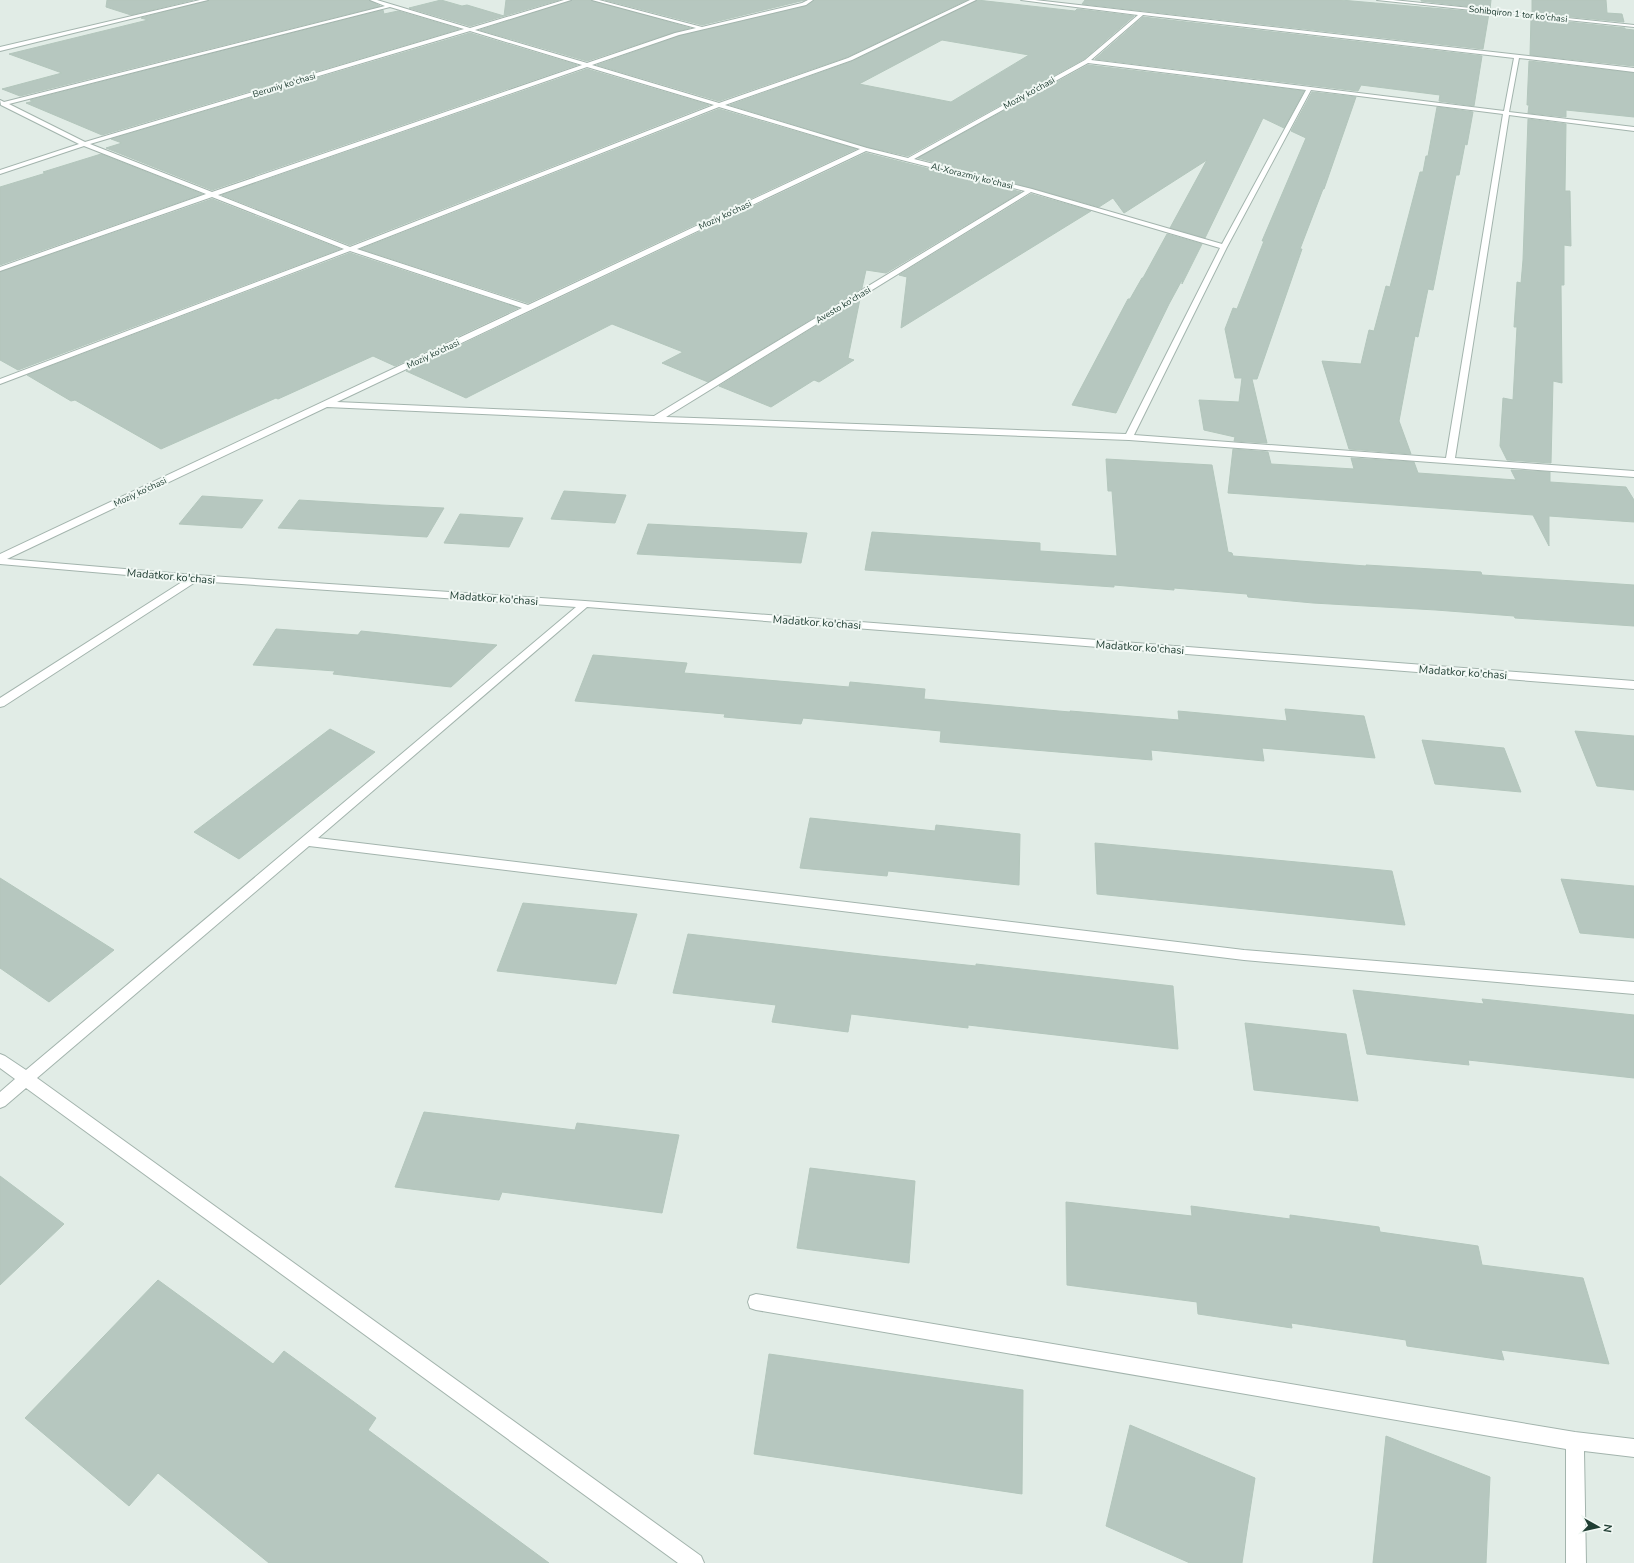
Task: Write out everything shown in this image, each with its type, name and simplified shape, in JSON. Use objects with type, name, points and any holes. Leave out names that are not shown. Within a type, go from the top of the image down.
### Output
[{"type":"street","points":[[0,49],[206,0]]},
{"type":"street","name":"Al-Xorazmiy ko'chasi","points":[[372,0],[865,149],[1030,190],[1224,247]]},
{"type":"street","name":"Beruniy ko'chasi","points":[[0,172],[84,144],[568,0]]},
{"type":"street","points":[[594,0],[704,29]]},
{"type":"street","points":[[0,269],[212,194],[677,34],[704,29],[804,4],[811,0]]},
{"type":"street","points":[[0,382],[350,249],[719,105],[850,59],[974,0]]},
{"type":"street","points":[[1023,0],[1634,70]]},
{"type":"street","points":[[1066,5],[1072,0]]},
{"type":"street","name":"Sohibqiron 1 tor ko'chasi","points":[[1379,0],[1634,26]]},
{"type":"street","points":[[2,103],[390,6]]},
{"type":"street","name":"Moziy ko‘chasi","points":[[908,160],[1087,61],[1141,14]]},
{"type":"street","points":[[1450,460],[1506,113],[1517,56]]},
{"type":"street","points":[[1087,61],[1634,129]]},
{"type":"street","points":[[1129,437],[1224,247],[1308,89]]},
{"type":"street","points":[[2,103],[84,144],[350,249],[529,308]]},
{"type":"street","name":"Moziy ko‘chasi","points":[[0,560],[865,149]]},
{"type":"street","name":"Avesto ko'chasi","points":[[656,419],[1030,190]]},
{"type":"street","points":[[327,404],[656,419],[1129,437],[1634,474]]},
{"type":"street","name":"Madatkor ko'chasi","points":[[0,560],[195,578],[585,604],[1634,685]]},
{"type":"street","points":[[0,703],[195,578]]},
{"type":"street","points":[[0,1101],[308,841],[585,604]]},
{"type":"street","points":[[308,841],[1244,956],[1634,988]]},
{"type":"street","points":[[0,1060],[694,1563]]},
{"type":"street","points":[[756,1302],[1575,1441],[1634,1448]]},
{"type":"street","points":[[1575,1441],[1576,1563]]},
{"type":"building","points":[[107,0],[193,0],[131,15],[106,7]]},
{"type":"building","points":[[209,0],[369,0],[380,6],[20,96],[2,89],[62,73],[9,54],[148,20],[141,18]]},
{"type":"building","points":[[441,0],[462,6],[467,5],[504,16],[470,26],[409,8]]},
{"type":"building","points":[[506,0],[559,0],[504,16]]},
{"type":"building","points":[[572,0],[591,0],[690,28],[587,61],[480,30]]},
{"type":"building","points":[[605,0],[805,0],[702,25]]},
{"type":"building","points":[[814,0],[967,0],[847,57],[719,101],[597,65],[679,36],[806,6]]},
{"type":"building","points":[[977,0],[1134,16],[1084,59],[908,156],[867,147],[730,105],[853,61]],"holes":[[[942,40],[1029,55],[951,102],[859,84]]]},
{"type":"building","points":[[1085,0],[1341,0],[1489,13],[1483,49],[1082,4]]},
{"type":"building","points":[[1421,0],[1491,0],[1490,9]]},
{"type":"building","points":[[1532,0],[1606,0],[1607,13],[1622,14],[1624,22],[1532,13]]},
{"type":"building","points":[[383,10],[384,14],[398,11],[459,29],[102,135],[26,103],[34,101],[30,100]]},
{"type":"building","points":[[1143,17],[1482,56],[1474,106],[1439,101],[1440,95],[1361,85],[1358,91],[1095,59]]},
{"type":"building","points":[[1531,18],[1634,30],[1634,66],[1530,55]]},
{"type":"building","points":[[470,33],[577,65],[212,190],[106,148],[122,143],[111,139]]},
{"type":"building","points":[[1529,61],[1634,73],[1634,117],[1566,110],[1566,117],[1528,113]]},
{"type":"building","points":[[1088,65],[1304,91],[1284,128],[1263,118],[1205,238],[1170,228],[1207,160],[1124,213],[1113,198],[1099,207],[918,158]]},
{"type":"building","points":[[587,69],[709,105],[350,245],[222,195]]},
{"type":"building","points":[[1312,92],[1356,97],[1324,189],[1300,249],[1302,249],[1257,379],[1252,379],[1267,443],[1234,441],[1235,437],[1204,430],[1199,400],[1239,402],[1242,378],[1235,378],[1225,329],[1233,308],[1237,309],[1264,241],[1262,241],[1306,138],[1291,131]]},
{"type":"building","points":[[1437,107],[1473,112],[1467,145],[1465,144],[1459,175],[1456,175],[1433,290],[1428,289],[1418,337],[1415,336],[1399,421],[1411,454],[1349,449],[1322,361],[1361,364],[1369,330],[1374,331],[1386,286],[1390,287],[1420,172],[1423,172],[1426,156],[1428,156]]},
{"type":"building","points":[[719,109],[856,149],[528,303],[361,249]]},
{"type":"building","points":[[1528,119],[1566,124],[1565,191],[1570,191],[1571,246],[1564,245],[1564,285],[1561,285],[1562,383],[1553,381],[1551,463],[1507,460],[1500,446],[1503,398],[1513,400],[1517,327],[1514,327],[1517,282],[1521,283],[1523,260]]},
{"type":"building","points":[[866,153],[1021,192],[886,273],[866,270],[862,288],[708,382],[662,363],[683,352],[612,324],[466,398],[406,371]]},
{"type":"building","points":[[101,154],[202,194],[0,265],[0,187]]},
{"type":"building","points":[[1031,194],[1091,211],[901,328],[907,277],[899,275]]},
{"type":"building","points":[[212,199],[340,249],[18,370],[0,360],[0,272]]},
{"type":"building","points":[[1167,234],[1202,244],[1182,284],[1182,280],[1169,304],[1116,413],[1072,405],[1128,299],[1130,299],[1143,278]]},
{"type":"building","points":[[350,253],[518,308],[395,366],[373,356],[278,399],[276,398],[161,449],[75,400],[71,401],[27,375]]},
{"type":"building","points":[[860,299],[848,358],[854,360],[819,382],[814,380],[771,407],[719,386]]},
{"type":"building","points":[[1233,449],[1268,452],[1271,464],[1354,469],[1351,458],[1414,462],[1418,473],[1516,480],[1511,470],[1550,472],[1550,482],[1626,487],[1634,500],[1634,522],[1549,516],[1549,546],[1533,515],[1228,493]]},
{"type":"building","points":[[1106,459],[1212,465],[1228,552],[1232,553],[1233,556],[1366,566],[1481,572],[1482,575],[1634,585],[1634,626],[1515,618],[1514,616],[1436,610],[1313,603],[1248,597],[1247,594],[1174,588],[1174,590],[1114,585],[1114,587],[865,570],[872,532],[1040,543],[1040,551],[1117,556],[1112,491],[1108,491]]},
{"type":"building","points":[[564,491],[626,495],[615,523],[551,519]]},
{"type":"building","points":[[202,496],[263,500],[242,528],[179,524]]},
{"type":"building","points":[[299,500],[444,508],[427,537],[278,528]]},
{"type":"building","points":[[460,514],[523,518],[509,547],[444,543]]},
{"type":"building","points":[[648,524],[807,533],[801,563],[637,554]]},
{"type":"building","points":[[276,629],[358,635],[361,631],[497,645],[451,687],[333,674],[335,671],[253,665]]},
{"type":"building","points":[[593,655],[687,663],[684,673],[849,687],[850,682],[925,689],[924,699],[1070,712],[1179,720],[1178,711],[1287,721],[1285,709],[1364,716],[1375,758],[1262,748],[1264,761],[1151,750],[1152,760],[940,742],[941,731],[803,718],[801,724],[724,717],[725,714],[575,701]]},
{"type":"building","points":[[330,729],[375,752],[239,859],[194,832]]},
{"type":"building","points":[[1575,731],[1634,736],[1634,790],[1597,786]]},
{"type":"building","points":[[1422,740],[1504,748],[1521,792],[1435,784]]},
{"type":"building","points":[[810,818],[935,831],[936,825],[1020,834],[1019,885],[888,871],[887,876],[800,868]]},
{"type":"building","points":[[1095,843],[1392,871],[1405,925],[1097,894]]},
{"type":"building","points":[[0,878],[114,950],[49,1002],[0,968]]},
{"type":"building","points":[[1561,879],[1634,886],[1634,938],[1580,933]]},
{"type":"building","points":[[523,903],[637,914],[616,984],[497,971]]},
{"type":"building","points":[[688,934],[879,956],[976,966],[976,964],[1173,986],[1178,1049],[968,1025],[968,1028],[851,1014],[848,1032],[772,1022],[776,1005],[673,993]]},
{"type":"building","points":[[1353,990],[1484,1004],[1482,999],[1634,1015],[1634,1078],[1468,1060],[1469,1065],[1367,1054]]},
{"type":"building","points":[[1245,1023],[1346,1034],[1358,1101],[1254,1090]]},
{"type":"building","points":[[424,1112],[575,1130],[577,1123],[679,1135],[662,1213],[502,1192],[499,1200],[395,1187]]},
{"type":"building","points":[[810,1168],[915,1181],[909,1263],[797,1248]]},
{"type":"building","points":[[0,1176],[64,1224],[0,1285]]},
{"type":"building","points":[[1066,1202],[1192,1216],[1191,1206],[1290,1219],[1290,1215],[1379,1227],[1380,1232],[1478,1246],[1482,1265],[1583,1278],[1609,1364],[1501,1350],[1504,1360],[1407,1346],[1406,1340],[1291,1323],[1292,1328],[1198,1314],[1197,1302],[1067,1285]]},
{"type":"building","points":[[158,1280],[273,1364],[284,1351],[376,1418],[368,1430],[549,1563],[269,1563],[158,1473],[129,1506],[25,1418]]},
{"type":"building","points":[[769,1354],[1023,1390],[1022,1494],[754,1454]]},
{"type":"building","points":[[1130,1425],[1255,1478],[1242,1563],[1190,1563],[1106,1526]]},
{"type":"building","points":[[1386,1436],[1490,1477],[1486,1563],[1373,1563]]}]
